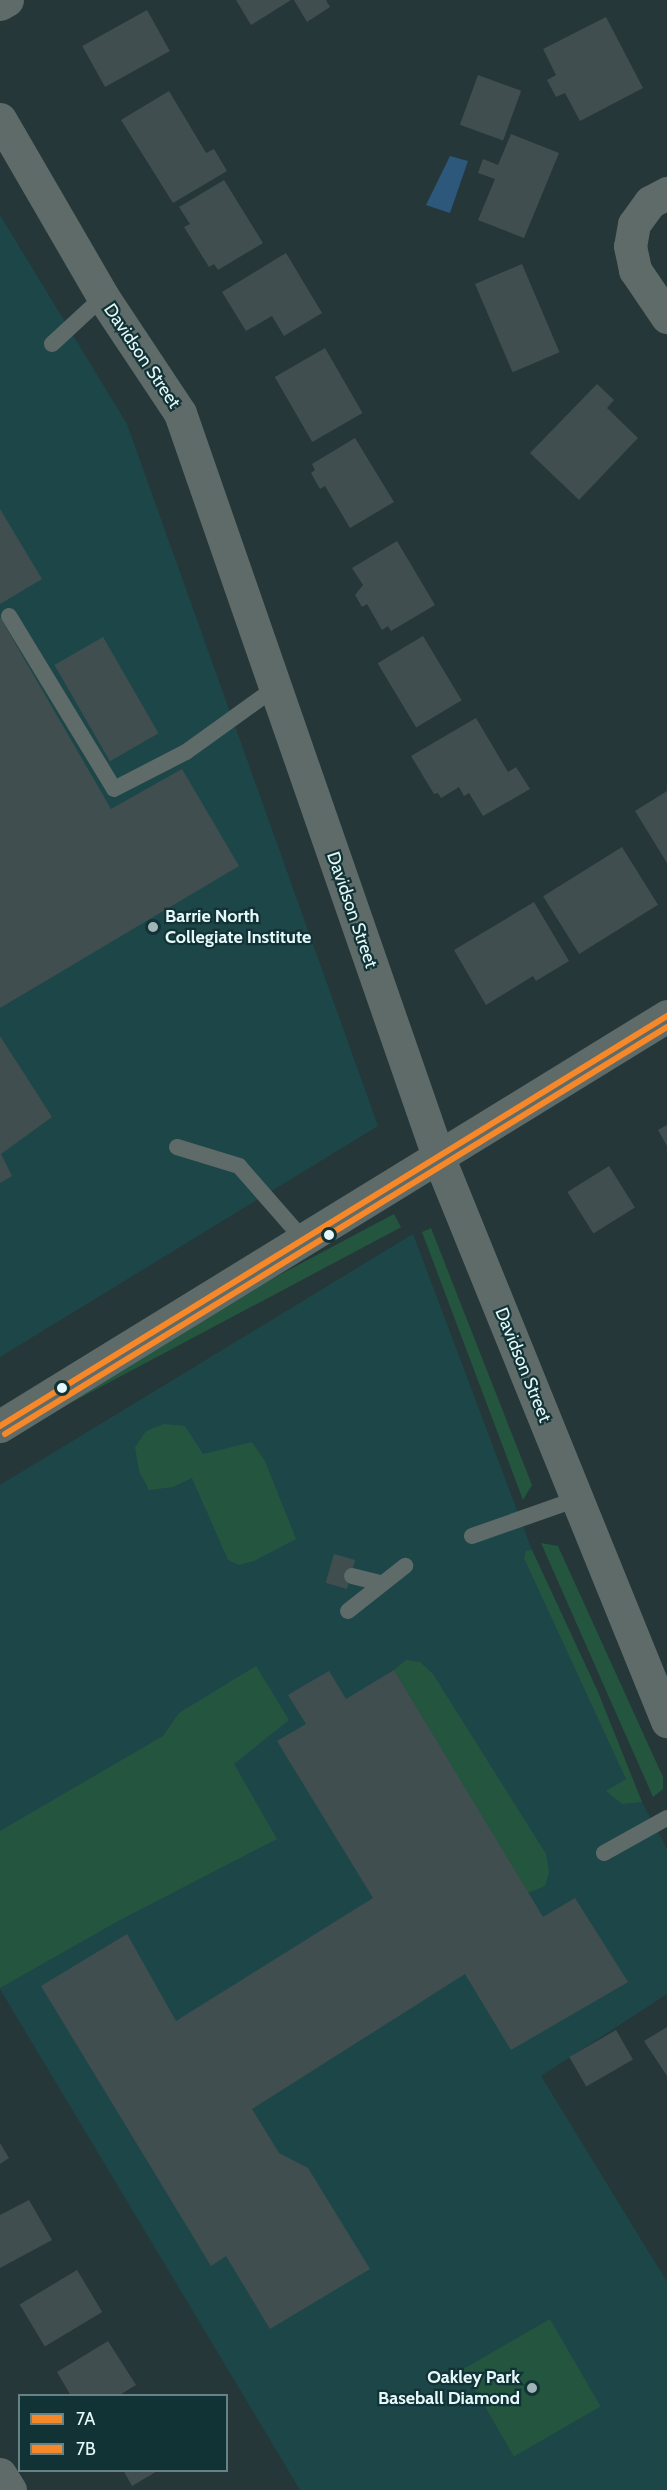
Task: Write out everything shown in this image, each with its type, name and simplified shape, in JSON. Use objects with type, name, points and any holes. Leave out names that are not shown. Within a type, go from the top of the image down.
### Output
[{"type":"street","points":[[0,4],[7,0]]},
{"type":"street","name":"Davidson Street","points":[[0,120],[103,297],[180,413],[438,1156],[667,1721]]},
{"type":"street","points":[[667,193],[650,202],[634,224],[630,246],[635,270],[667,317]]},
{"type":"street","points":[[0,1426],[667,1016]]},
{"type":"street","points":[[0,2474],[10,2490]]},
{"type":"lane","points":[[52,344],[103,297]]},
{"type":"lane","points":[[9,616],[114,789],[186,752],[275,688]]},
{"type":"lane","points":[[177,1147],[239,1166],[303,1239]]},
{"type":"lane","points":[[472,1536],[577,1498]]},
{"type":"lane","points":[[348,1611],[380,1583],[405,1566]]},
{"type":"lane","points":[[352,1576],[380,1583]]},
{"type":"lane","points":[[604,1853],[667,1818]]},
{"type":"shaded area","name":"Barrie North Collegiate Institute","points":[[0,215],[127,424],[378,1126],[0,1357]]},
{"type":"shaded area","points":[[413,1234],[532,1550],[598,1692],[642,1802],[667,1849],[667,1994],[541,2076],[667,2282],[667,2490],[300,2490],[0,1989],[0,1485]]},
{"type":"green space","points":[[394,1214],[401,1227],[0,1440],[0,1423]]},
{"type":"green space","points":[[431,1228],[532,1485],[523,1500],[422,1232]]},
{"type":"green space","points":[[164,1424],[185,1426],[203,1454],[252,1442],[265,1461],[296,1539],[254,1561],[239,1565],[228,1560],[192,1478],[173,1487],[149,1490],[139,1471],[135,1447],[146,1431]]},
{"type":"green space","points":[[541,1543],[558,1546],[663,1777],[663,1789],[653,1797]]},
{"type":"green space","points":[[532,1550],[598,1692],[642,1802],[622,1804],[606,1791],[626,1779],[524,1558],[526,1551]]},
{"type":"green space","points":[[406,1660],[420,1662],[433,1674],[546,1854],[549,1872],[545,1886],[528,1893],[394,1670]]},
{"type":"green space","points":[[256,1666],[289,1720],[234,1764],[277,1839],[120,1920],[0,1988],[0,1831],[163,1736],[179,1713]]},
{"type":"green space","name":"Oakley Park Baseball Diamond","points":[[550,2319],[600,2406],[514,2456],[463,2369]]},
{"type":"water","points":[[450,156],[468,161],[450,213],[426,205]]},
{"type":"building","points":[[236,0],[291,0],[251,25]]},
{"type":"building","points":[[294,0],[326,0],[330,7],[307,22]]},
{"type":"building","points":[[147,10],[170,51],[105,87],[82,46]]},
{"type":"building","points":[[606,17],[643,88],[580,121],[565,93],[556,97],[547,80],[556,75],[543,49]]},
{"type":"building","points":[[478,75],[521,91],[503,141],[460,125]]},
{"type":"building","points":[[169,91],[206,153],[214,149],[227,171],[173,203],[121,120]]},
{"type":"building","points":[[511,134],[559,153],[524,238],[478,220],[495,179],[478,173],[483,159],[498,165]]},
{"type":"building","points":[[224,180],[263,243],[218,270],[214,264],[209,267],[184,227],[190,224],[179,207]]},
{"type":"building","points":[[286,253],[322,313],[284,336],[272,316],[246,331],[222,292]]},
{"type":"building","points":[[522,264],[560,352],[513,372],[475,284]]},
{"type":"building","points":[[325,348],[363,413],[312,442],[275,377]]},
{"type":"building","points":[[597,384],[614,400],[607,408],[638,438],[579,500],[530,453]]},
{"type":"building","points":[[355,438],[394,502],[350,528],[325,486],[320,489],[311,473],[315,470],[312,464]]},
{"type":"building","points":[[0,509],[42,579],[0,604]]},
{"type":"building","points":[[397,541],[435,605],[391,631],[388,626],[382,630],[367,604],[362,607],[355,595],[363,585],[352,568]]},
{"type":"building","points":[[0,617],[111,809],[182,769],[239,866],[0,1008]]},
{"type":"building","points":[[423,636],[462,700],[416,728],[378,663]]},
{"type":"building","points":[[103,637],[158,733],[110,761],[55,665]]},
{"type":"building","points":[[476,718],[508,772],[516,767],[530,789],[483,816],[469,793],[464,796],[459,787],[441,798],[438,793],[434,794],[411,756]]},
{"type":"building","points":[[667,791],[667,863],[635,811]]},
{"type":"building","points":[[622,847],[658,905],[579,954],[543,896]]},
{"type":"building","points":[[534,902],[569,961],[536,981],[533,976],[486,1005],[454,950]]},
{"type":"building","points":[[0,1036],[52,1117],[1,1154],[12,1176],[0,1183]]},
{"type":"building","points":[[667,1125],[667,1146],[658,1130]]},
{"type":"building","points":[[609,1166],[635,1208],[593,1234],[567,1192]]},
{"type":"building","points":[[334,1554],[355,1560],[347,1589],[326,1583]]},
{"type":"building","points":[[394,1670],[543,1917],[575,1898],[628,1982],[511,2050],[465,1974],[252,2109],[279,2153],[308,2168],[370,2269],[270,2329],[226,2256],[211,2266],[41,1986],[127,1934],[176,2021],[373,1898],[277,1741],[306,1724],[288,1695],[329,1671],[346,1699]]},
{"type":"building","points":[[667,2027],[667,2076],[644,2041]]},
{"type":"building","points":[[616,2030],[633,2059],[586,2086],[569,2057]]},
{"type":"building","points":[[0,2143],[9,2158],[0,2164]]},
{"type":"building","points":[[29,2200],[52,2240],[0,2268],[0,2215]]},
{"type":"building","points":[[77,2270],[102,2312],[45,2347],[20,2305]]},
{"type":"building","points":[[108,2341],[136,2385],[121,2394],[70,2394],[57,2372]]},
{"type":"building","points":[[124,2472],[156,2472],[132,2486]]},
{"type":"transit line","name":"7A","points":[[0,1426],[667,1016]]},
{"type":"transit line","name":"7B","points":[[5,1434],[667,1027]]},
{"type":"place","name":"Barrie North Collegiate Institute","points":[[153,927]]},
{"type":"place","name":"Oakley Park Baseball Diamond","points":[[532,2388]]}]
